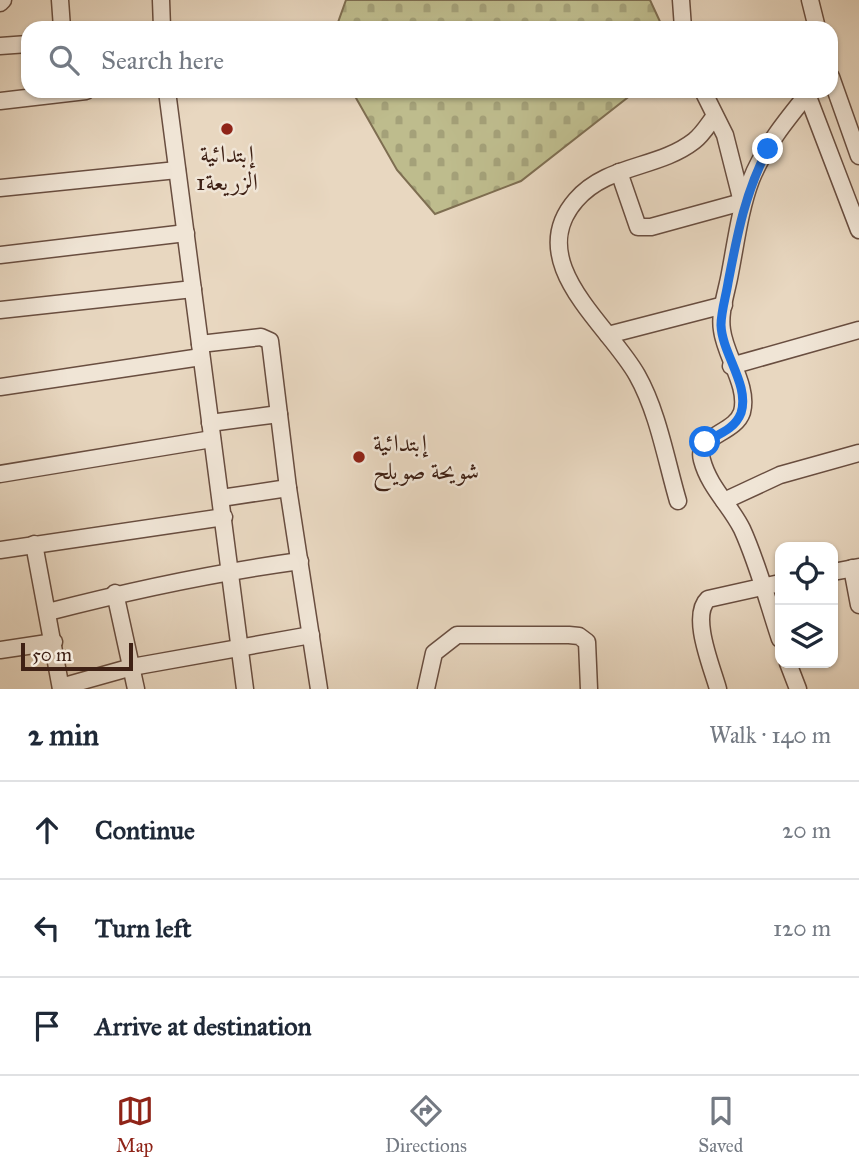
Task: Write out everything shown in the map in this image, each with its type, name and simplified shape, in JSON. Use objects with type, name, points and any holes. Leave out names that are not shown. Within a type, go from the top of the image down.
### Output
[{"type":"street","points":[[60,0],[62,21]]},
{"type":"street","points":[[162,0],[162,21]]},
{"type":"street","points":[[681,0],[682,21]]},
{"type":"street","points":[[810,0],[815,21]]},
{"type":"street","points":[[0,46],[21,44]]},
{"type":"street","points":[[838,96],[858,150]]},
{"type":"street","points":[[0,101],[26,98]]},
{"type":"street","points":[[168,98],[246,689]]},
{"type":"street","points":[[706,98],[725,135],[743,205]]},
{"type":"street","points":[[775,625],[741,528],[716,493],[701,459],[701,450],[705,442],[735,425],[742,411],[743,394],[731,366],[721,324],[743,205],[751,179],[768,149],[804,98]]},
{"type":"street","points":[[810,98],[859,230]]},
{"type":"street","points":[[678,501],[638,375],[577,296],[564,269],[558,246],[563,221],[575,200],[600,179],[673,153],[694,141],[714,117]]},
{"type":"street","points":[[0,188],[177,170]]},
{"type":"street","points":[[619,172],[638,227],[650,227],[743,205]]},
{"type":"street","points":[[0,255],[186,233]]},
{"type":"street","points":[[0,310],[193,289]]},
{"type":"street","points":[[608,335],[724,305]]},
{"type":"street","points":[[731,366],[859,330]]},
{"type":"street","points":[[0,387],[266,338],[272,347],[288,488],[319,689]]},
{"type":"street","points":[[209,423],[279,414]]},
{"type":"street","points":[[0,474],[212,439]]},
{"type":"street","points":[[724,501],[780,475],[859,453]]},
{"type":"street","points":[[222,498],[288,488]]},
{"type":"street","points":[[0,550],[224,517]]},
{"type":"street","points":[[34,544],[61,688],[132,667],[311,635]]},
{"type":"street","points":[[48,612],[115,593],[230,570],[299,561]]},
{"type":"street","points":[[838,571],[856,567],[859,605]]},
{"type":"street","points":[[718,689],[702,631],[699,611],[702,604],[708,599],[775,584]]},
{"type":"street","points":[[115,593],[136,689]]},
{"type":"street","points":[[426,689],[434,653],[457,635],[569,635],[579,636],[587,642],[589,689]]},
{"type":"street","points":[[0,650],[54,642]]},
{"type":"street","points":[[790,668],[797,689]]},
{"type":"green space","points":[[346,0],[650,0],[660,21],[338,21]]},
{"type":"green space","points":[[356,98],[627,98],[521,181],[435,214],[397,170]]},
{"type":"place","name":"إبتدائية الزريعة1","points":[[227,129]]},
{"type":"place","name":"إبتدائية شويحة صويلح","points":[[359,457]]},
{"type":"route","points":[[705,442],[735,425],[742,411],[743,394],[723,344],[721,324],[743,208],[751,179],[768,149]]}]
